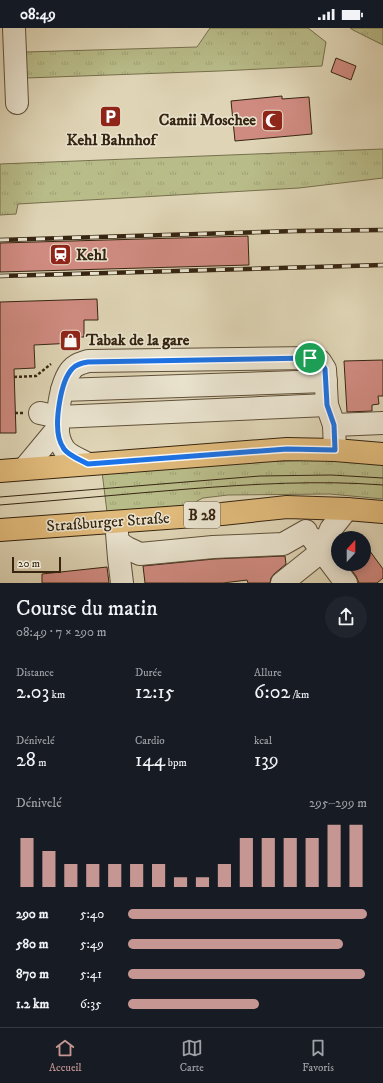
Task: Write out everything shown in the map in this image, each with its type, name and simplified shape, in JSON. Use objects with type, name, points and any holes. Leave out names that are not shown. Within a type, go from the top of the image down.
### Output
[{"type":"main road","points":[[0,471],[287,449],[335,450],[383,454]]},
{"type":"main road","name":"Straßburger Straße","points":[[0,530],[117,532],[287,507],[383,512]]},
{"type":"street","points":[[14,28],[17,103]]},
{"type":"street","points":[[24,469],[52,419],[62,390],[64,379],[78,364],[88,362],[310,358],[320,361],[325,369],[335,450]]},
{"type":"street","points":[[52,419],[330,415],[383,423]]},
{"type":"street","points":[[52,419],[65,451],[88,464]]},
{"type":"street","points":[[287,507],[346,583]]},
{"type":"street","points":[[282,583],[322,551],[331,529],[347,509]]},
{"type":"street","points":[[117,532],[127,548],[140,554],[213,547],[283,544],[306,531]]},
{"type":"street","points":[[117,532],[122,583]]},
{"type":"path","points":[[14,377],[36,376],[52,363]]},
{"type":"green space","points":[[210,28],[308,28],[326,42],[322,66],[26,78],[26,52],[197,47]]},
{"type":"green space","points":[[350,28],[383,28],[383,45],[353,30]]},
{"type":"green space","points":[[383,149],[383,178],[299,188],[18,204],[16,214],[0,215],[0,164]]},
{"type":"green space","points":[[320,460],[383,464],[383,499],[330,494],[228,495],[203,498],[197,501],[194,505],[107,512],[102,472],[255,462]]},
{"type":"building","points":[[336,58],[356,66],[351,80],[331,72]]},
{"type":"building","name":"Camii Moschee","points":[[282,96],[282,99],[309,97],[312,134],[235,141],[231,101]]},
{"type":"building","points":[[248,236],[249,265],[0,272],[0,243]]},
{"type":"building","points":[[97,299],[98,320],[84,320],[84,337],[74,337],[74,343],[34,345],[35,368],[14,369],[16,433],[0,433],[0,302]]},
{"type":"building","points":[[383,360],[383,396],[378,396],[379,404],[372,405],[372,411],[347,412],[344,361]]},
{"type":"building","points":[[371,553],[383,569],[383,578],[377,583],[359,583],[352,571],[371,571]]},
{"type":"building","points":[[285,556],[286,564],[274,574],[270,583],[248,583],[247,580],[223,583],[145,583],[143,566],[214,559]]},
{"type":"building","points":[[107,567],[109,583],[42,583],[42,574]]},
{"type":"tram line","points":[[0,497],[260,476],[331,475],[383,478]]},
{"type":"tram line","points":[[0,505],[261,484],[334,483],[383,485]]},
{"type":"railway","points":[[0,240],[295,231],[383,230]]},
{"type":"railway","points":[[0,276],[383,265]]},
{"type":"place","name":"Kehl Bahnhof","points":[[111,117]]},
{"type":"place","name":"Camii Moschee","points":[[272,120]]},
{"type":"place","name":"Kehl","points":[[60,255]]},
{"type":"place","name":"Tabak de la gare","points":[[70,340]]},
{"type":"route","points":[[310,358],[320,361],[325,369],[327,405],[334,425],[335,450],[287,449],[88,464],[65,451],[59,439],[58,417],[64,379],[78,364],[88,362],[310,358]]}]
